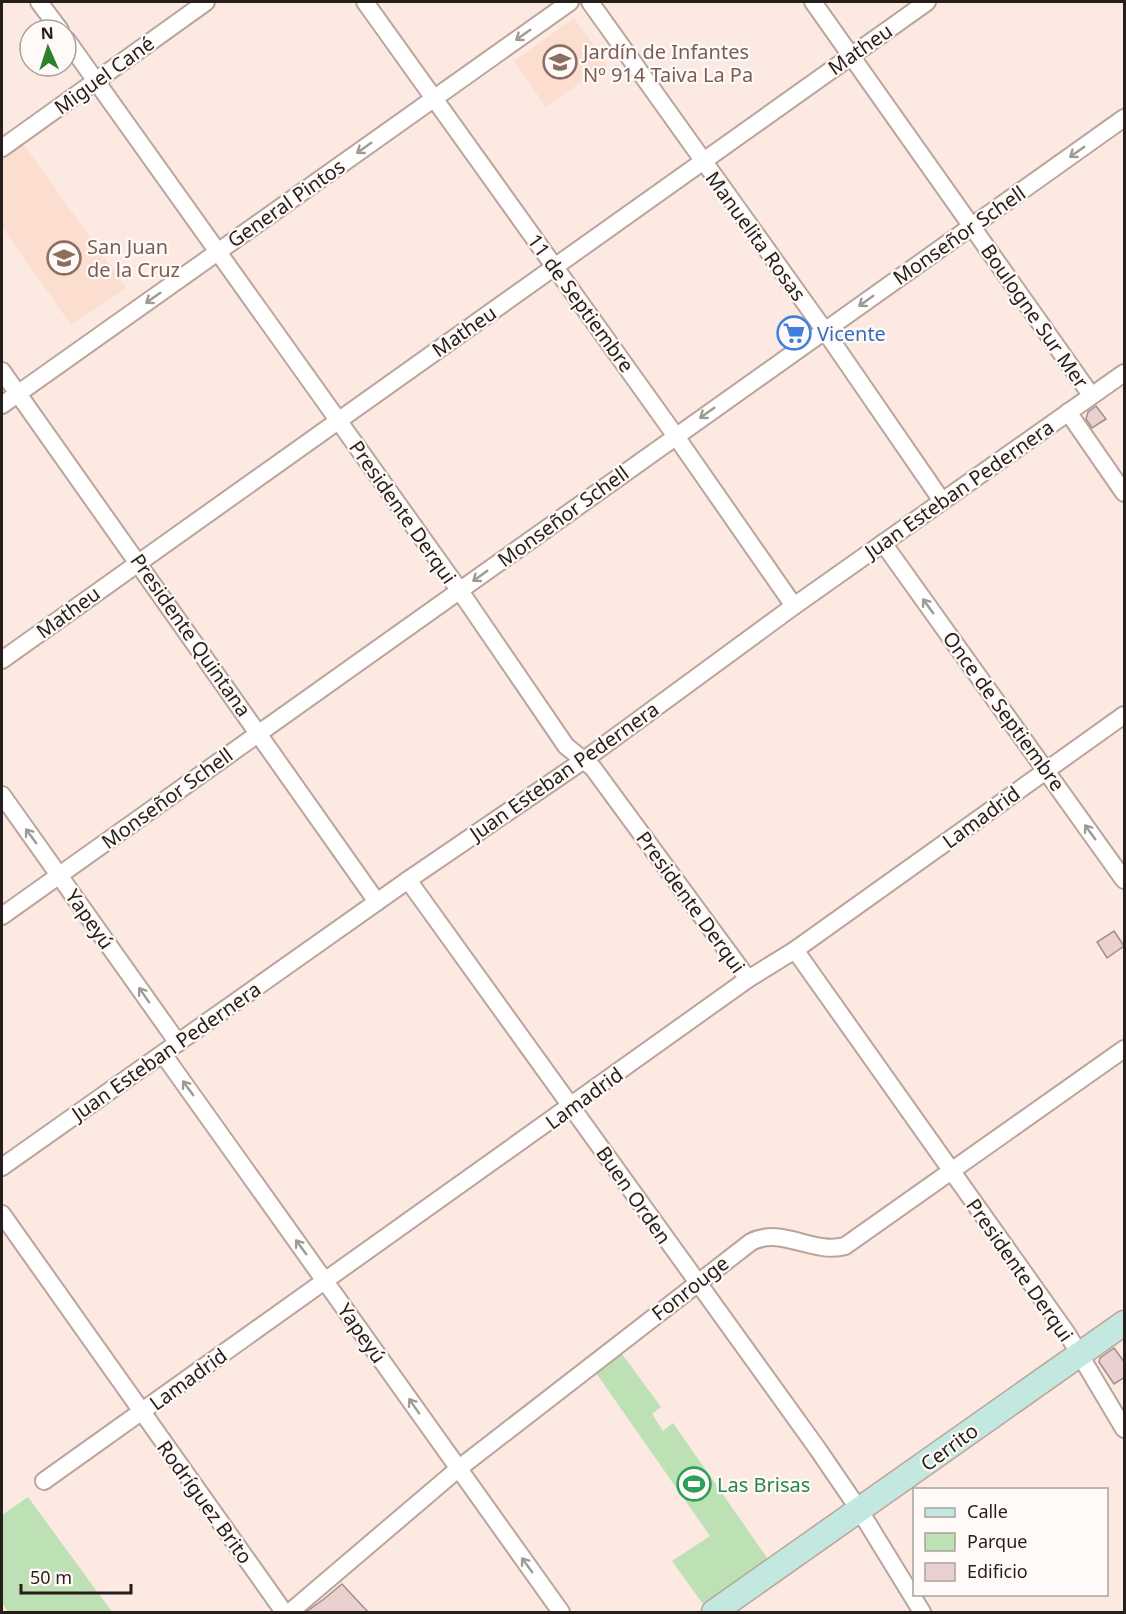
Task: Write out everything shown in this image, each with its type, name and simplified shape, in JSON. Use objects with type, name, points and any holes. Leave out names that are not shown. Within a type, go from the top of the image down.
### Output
[{"type":"main road","name":"Cerrito","points":[[714,1612],[1125,1323]]},
{"type":"street","points":[[39,2],[51,18]]},
{"type":"street","name":"Miguel Cané","points":[[2,148],[206,2]]},
{"type":"street","name":"11 de Septiembre","points":[[365,2],[555,266],[794,606]]},
{"type":"street","name":"General Pintos","points":[[2,405],[570,2]]},
{"type":"street","name":"Manuelita Rosas","points":[[590,2],[825,331],[942,501]]},
{"type":"street","name":"Boulogne Sur Mer","points":[[813,2],[1091,395]]},
{"type":"street","name":"Matheu","points":[[2,660],[138,561],[927,2]]},
{"type":"street","name":"Presidente Derqui","points":[[78,56],[460,591],[566,746],[593,768],[748,979]]},
{"type":"street","name":"Monseñor Schell","points":[[2,915],[460,591],[675,435],[1125,118]]},
{"type":"street","name":"Presidente Quintana","points":[[2,371],[377,902]]},
{"type":"street","name":"Juan Esteban Pedernera","points":[[2,1167],[408,880],[584,760],[794,606],[1125,373]]},
{"type":"street","name":"Boulogne Sur Mer","points":[[1068,412],[1125,493]]},
{"type":"street","name":"Once de Septiembre","points":[[883,543],[1125,880]]},
{"type":"street","name":"Lamadrid","points":[[44,1481],[572,1107],[748,979],[795,950],[1125,715]]},
{"type":"street","name":"Yapeyú","points":[[2,795],[178,1043]]},
{"type":"street","name":"Buen Orden","points":[[408,880],[860,1511],[922,1612]]},
{"type":"street","name":"Presidente Derqui","points":[[795,950],[1079,1354],[1125,1429]]},
{"type":"street","name":"Fonrouge","points":[[290,1612],[458,1469],[750,1242],[762,1236],[771,1235],[834,1249],[845,1246],[1125,1049]]},
{"type":"street","name":"Yapeyú","points":[[163,1054],[561,1612]]},
{"type":"street","name":"Rodríguez Brito","points":[[2,1214],[284,1612]]},
{"type":"shaded area","name":"Jardín de Infantes Nº 914 Taiva La Pa","points":[[574,18],[607,64],[546,107],[514,61]]},
{"type":"shaded area","name":"San Juan de la Cruz","points":[[22,142],[126,288],[71,325],[2,227],[2,156]]},
{"type":"green space","name":"Las Brisas","points":[[622,1354],[661,1407],[652,1414],[663,1431],[673,1423],[770,1562],[705,1607],[672,1561],[710,1536],[596,1373]]},
{"type":"green space","points":[[28,1497],[112,1612],[8,1612],[2,1603],[2,1515]]},
{"type":"building","points":[[1096,406],[1106,419],[1092,428],[1086,419],[1088,412]]},
{"type":"building","points":[[1114,931],[1124,946],[1107,958],[1097,942]]},
{"type":"building","points":[[1114,1348],[1125,1363],[1125,1377],[1114,1384],[1099,1362],[1100,1358]]},
{"type":"building","points":[[342,1584],[368,1612],[306,1612],[324,1599]]},
{"type":"place","name":"Jardín de Infantes Nº 914 Taiva La Pa","points":[[560,62]]},
{"type":"place","name":"San Juan de la Cruz","points":[[64,258]]},
{"type":"place","name":"Vicente","points":[[794,333]]},
{"type":"place","name":"Las Brisas","points":[[694,1484]]}]
